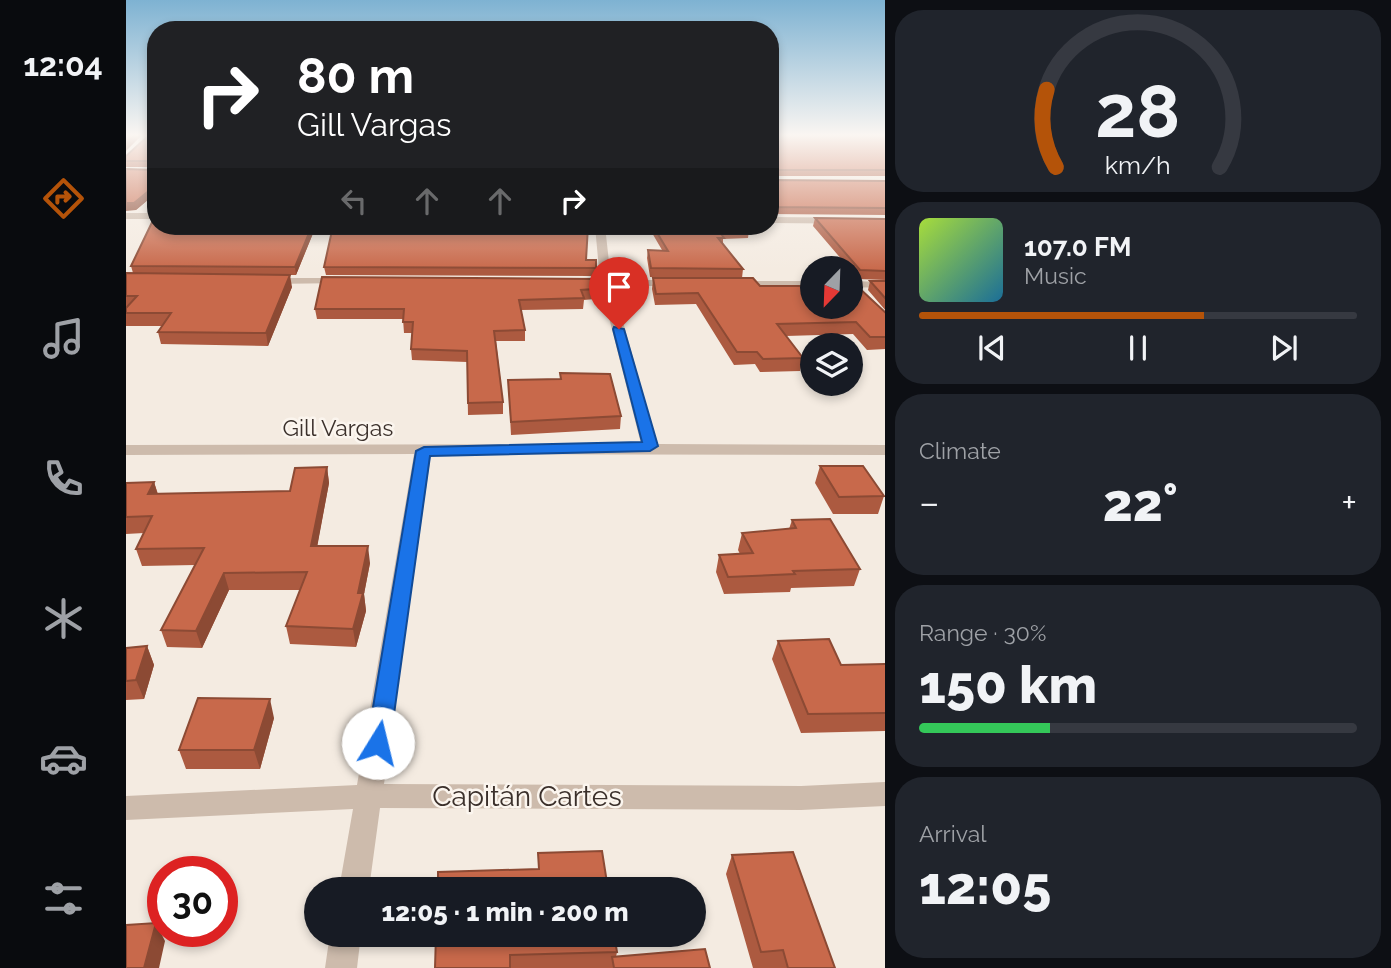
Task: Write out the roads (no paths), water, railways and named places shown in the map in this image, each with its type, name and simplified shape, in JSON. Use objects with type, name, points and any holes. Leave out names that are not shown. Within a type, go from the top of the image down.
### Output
[{"type":"street","points":[[126,216],[147,216]]},
{"type":"street","points":[[779,220],[885,221]]},
{"type":"street","points":[[601,235],[606,283],[650,446]]},
{"type":"street","points":[[249,281],[359,282]]},
{"type":"street","points":[[565,282],[688,283]]},
{"type":"street","points":[[716,283],[800,284]]},
{"type":"street","points":[[863,284],[885,285]]},
{"type":"street","name":"Gill Vargas","points":[[126,450],[424,451],[650,446],[885,450]]},
{"type":"street","points":[[356,877],[424,451]]},
{"type":"street","name":"Capitán Cartes","points":[[126,808],[370,796],[802,798],[885,794]]},
{"type":"street","points":[[341,968],[344,947]]}]
